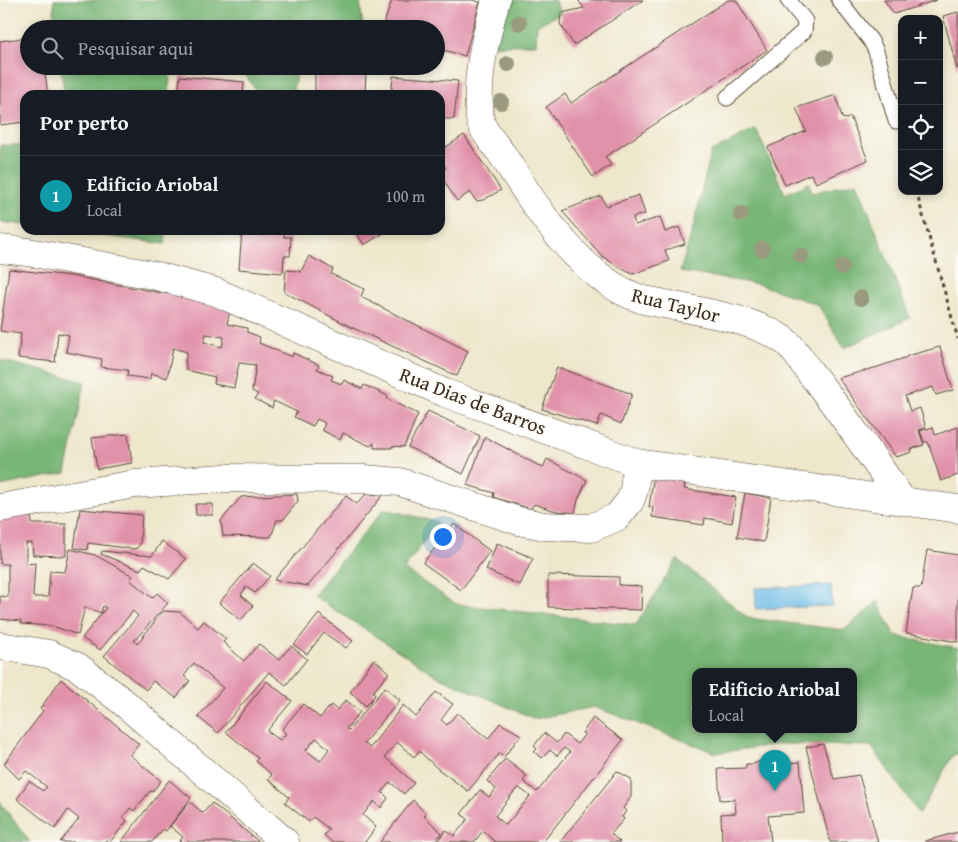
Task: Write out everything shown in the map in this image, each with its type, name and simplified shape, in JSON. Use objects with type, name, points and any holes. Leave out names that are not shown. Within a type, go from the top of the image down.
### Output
[{"type":"street","name":"Rua Taylor","points":[[496,0],[484,44],[478,92],[480,122],[519,182],[547,220],[578,257],[600,278],[618,290],[642,299],[722,316],[756,326],[786,342],[827,393],[902,500]]},
{"type":"street","name":"Rua Dias de Barros","points":[[0,249],[28,252],[153,275],[216,292],[445,393],[637,463],[958,509]]},
{"type":"street","points":[[0,508],[135,484],[224,478],[364,479],[400,482],[519,521],[544,526],[591,528],[617,517],[630,501],[634,490],[637,463]]},
{"type":"street","points":[[0,646],[49,654],[78,668],[122,701],[286,842]]},
{"type":"lane","points":[[727,98],[804,31],[805,21],[788,0]]},
{"type":"lane","points":[[839,0],[871,41],[876,51],[896,121]]},
{"type":"path","points":[[917,195],[958,339]]},
{"type":"green space","points":[[54,0],[360,0],[362,20],[54,20]]},
{"type":"green space","points":[[499,0],[554,0],[561,13],[537,25],[536,44],[486,46]]},
{"type":"green space","points":[[62,75],[170,75],[169,90],[64,90]]},
{"type":"green space","points":[[246,75],[296,75],[293,90],[256,90]]},
{"type":"green space","points":[[756,129],[785,194],[809,183],[812,193],[857,182],[910,318],[844,348],[818,305],[758,284],[680,272],[694,224],[711,152]]},
{"type":"green space","points":[[0,145],[20,145],[20,224],[0,222]]},
{"type":"green space","points":[[98,235],[166,235],[165,244]]},
{"type":"green space","points":[[0,360],[85,382],[66,473],[0,486]]},
{"type":"green space","points":[[384,509],[438,522],[404,569],[456,604],[636,625],[677,559],[748,618],[844,630],[878,601],[895,636],[958,648],[958,754],[953,755],[919,814],[871,746],[780,744],[716,753],[594,707],[535,719],[437,676],[312,595]]},
{"type":"green space","points":[[0,802],[30,842],[0,842]]},
{"type":"water","points":[[831,585],[832,606],[756,609],[755,588]]},
{"type":"building","points":[[392,0],[472,0],[480,2],[465,56],[445,50],[445,20],[385,20]]},
{"type":"building","points":[[578,0],[643,0],[574,45],[560,24],[561,13],[584,8]]},
{"type":"building","points":[[728,0],[736,0],[767,50],[605,157],[611,165],[593,177],[546,107],[565,94],[571,103]]},
{"type":"building","points":[[884,0],[937,0],[894,14]]},
{"type":"building","points":[[958,12],[958,69],[957,69],[943,16]]},
{"type":"building","points":[[20,38],[20,75],[45,75],[47,90],[20,90],[20,123],[0,125],[0,41]]},
{"type":"building","points":[[315,75],[366,75],[365,90],[315,90]]},
{"type":"building","points":[[180,76],[244,82],[243,90],[179,90]]},
{"type":"building","points":[[393,76],[458,81],[454,119],[445,119],[445,90],[392,90]]},
{"type":"building","points":[[836,95],[842,118],[847,119],[850,116],[868,160],[816,183],[811,174],[785,185],[768,147],[806,131],[796,108]]},
{"type":"building","points":[[464,135],[501,190],[483,200],[476,201],[470,192],[457,201],[445,183],[445,148]]},
{"type":"building","points":[[639,195],[645,214],[633,217],[635,225],[660,217],[665,232],[679,227],[685,244],[665,250],[669,261],[633,274],[602,256],[562,211],[601,196],[606,206]]},
{"type":"building","points":[[242,235],[284,235],[284,237],[291,237],[290,256],[284,256],[283,273],[239,269]]},
{"type":"building","points":[[358,235],[381,235],[364,245]]},
{"type":"building","points":[[309,256],[333,269],[331,274],[364,289],[361,297],[468,351],[457,376],[351,327],[284,292],[286,270],[300,271],[300,273]]},
{"type":"building","points":[[9,269],[71,276],[168,294],[169,292],[230,310],[227,324],[247,328],[247,332],[260,337],[259,343],[292,357],[293,353],[319,365],[317,369],[333,376],[331,380],[342,384],[344,380],[362,389],[364,385],[388,396],[387,399],[418,414],[404,447],[374,448],[374,443],[370,446],[343,433],[340,440],[322,430],[325,423],[317,419],[313,426],[294,417],[297,412],[274,401],[272,408],[255,399],[258,394],[252,391],[256,365],[239,363],[234,388],[214,384],[215,377],[186,370],[187,352],[173,348],[167,378],[151,373],[150,379],[127,376],[128,370],[101,367],[102,359],[66,352],[69,335],[58,333],[55,362],[18,358],[21,334],[0,331]],"holes":[[[206,334],[224,337],[222,347],[204,342]]]},
{"type":"building","points":[[940,347],[953,390],[936,395],[933,387],[905,396],[910,411],[920,408],[926,428],[919,430],[924,445],[911,449],[912,452],[896,457],[838,378]]},
{"type":"building","points":[[557,367],[632,394],[621,424],[601,415],[597,426],[542,409]]},
{"type":"building","points":[[428,411],[480,436],[463,474],[408,447]]},
{"type":"building","points":[[933,427],[935,435],[958,427],[958,475],[941,481],[928,442],[924,442],[920,431]]},
{"type":"building","points":[[128,434],[132,463],[97,469],[92,438]]},
{"type":"building","points":[[485,437],[543,468],[547,459],[587,480],[578,500],[575,513],[556,511],[534,504],[531,509],[493,497],[494,493],[467,485]]},
{"type":"building","points":[[654,475],[685,481],[684,489],[736,497],[732,523],[705,518],[704,525],[652,517],[653,507],[649,507]]},
{"type":"building","points":[[745,493],[771,498],[764,542],[737,537]]},
{"type":"building","points":[[297,494],[298,501],[283,520],[277,520],[271,537],[223,536],[221,521],[241,497]]},
{"type":"building","points":[[366,494],[383,495],[308,586],[274,580],[346,496],[357,504]]},
{"type":"building","points":[[195,504],[213,504],[213,515],[196,515]]},
{"type":"building","points":[[80,509],[142,515],[140,544],[137,548],[133,549],[88,543],[87,550],[74,548]]},
{"type":"building","points":[[31,512],[32,524],[66,524],[66,556],[33,555],[32,543],[26,543],[26,564],[35,563],[33,597],[48,597],[50,571],[65,572],[70,549],[95,555],[133,576],[130,580],[152,598],[157,593],[168,603],[134,641],[137,644],[163,611],[180,612],[198,628],[204,621],[226,639],[223,642],[244,661],[259,644],[279,660],[291,646],[307,659],[286,685],[269,672],[218,733],[198,717],[223,688],[194,663],[184,676],[190,681],[176,698],[153,681],[146,690],[104,656],[138,616],[133,611],[100,650],[82,638],[106,608],[103,606],[101,613],[85,607],[78,635],[52,626],[21,624],[21,621],[0,619],[0,596],[8,597],[8,564],[0,564],[0,519]]},
{"type":"building","points":[[454,524],[490,551],[461,590],[423,563]]},
{"type":"building","points":[[162,541],[186,559],[169,579],[144,565],[140,570],[101,554],[102,551],[152,556]]},
{"type":"building","points":[[497,543],[533,558],[520,585],[486,570]]},
{"type":"building","points":[[927,550],[958,555],[958,642],[906,633],[913,588],[921,588]]},
{"type":"building","points":[[253,563],[270,576],[255,593],[246,587],[241,595],[253,606],[241,620],[219,603]]},
{"type":"building","points":[[548,575],[619,577],[619,585],[642,586],[641,610],[548,607]]},
{"type":"building","points":[[319,614],[353,641],[346,648],[324,633],[307,654],[294,645]]},
{"type":"building","points":[[374,659],[389,673],[373,692],[375,695],[366,706],[350,692]]},
{"type":"building","points":[[61,679],[139,744],[130,755],[161,781],[134,811],[130,808],[123,817],[127,821],[110,842],[106,840],[105,842],[60,842],[79,819],[68,810],[55,829],[17,799],[29,781],[43,791],[47,787],[26,771],[19,779],[4,764],[43,711],[40,709]]},
{"type":"building","points":[[267,681],[292,701],[267,731],[280,740],[286,734],[282,729],[303,704],[320,718],[331,705],[337,710],[346,700],[360,712],[346,729],[349,730],[385,687],[400,700],[364,743],[370,748],[403,705],[416,717],[436,692],[453,704],[441,720],[447,725],[457,713],[488,739],[500,723],[521,735],[504,757],[500,753],[468,791],[438,769],[419,751],[414,757],[397,742],[385,757],[414,783],[404,794],[390,782],[382,792],[388,798],[381,808],[374,801],[363,815],[376,827],[365,842],[332,842],[324,835],[329,829],[313,817],[309,822],[285,803],[289,797],[268,779],[272,775],[256,761],[258,758],[226,732]],"holes":[[[316,738],[329,749],[320,761],[306,750]]]},
{"type":"building","points":[[593,718],[623,740],[543,842],[495,842],[483,831],[474,842],[437,842],[446,830],[454,836],[468,819],[461,814],[480,790],[489,797],[496,789],[487,781],[505,759],[527,776],[523,781],[537,792],[570,752],[564,748],[557,756],[550,750],[542,758],[534,752],[537,749],[534,746],[544,733],[557,743],[564,734],[577,744],[585,734],[582,733]],"holes":[[[518,787],[530,796],[506,825],[495,816]]]},
{"type":"building","points":[[823,744],[834,779],[859,775],[878,842],[830,842],[806,747]]},
{"type":"building","points":[[781,758],[790,763],[800,762],[804,813],[768,816],[771,842],[722,842],[721,814],[736,813],[735,799],[720,800],[718,769],[746,768],[746,764],[753,764],[765,759]]},
{"type":"building","points":[[617,771],[631,779],[631,797],[623,808],[626,811],[622,817],[624,819],[611,834],[620,842],[560,842]]},
{"type":"building","points":[[169,780],[191,798],[166,831],[163,829],[152,842],[121,842]]},
{"type":"building","points":[[413,800],[426,814],[424,816],[442,833],[435,842],[380,842]]},
{"type":"building","points":[[190,802],[203,813],[212,803],[259,842],[179,842],[183,837],[170,826]]},
{"type":"building","points":[[958,832],[958,842],[925,842],[925,841]]},
{"type":"place","name":"Edificio Ariobal","points":[[775,791]]}]
